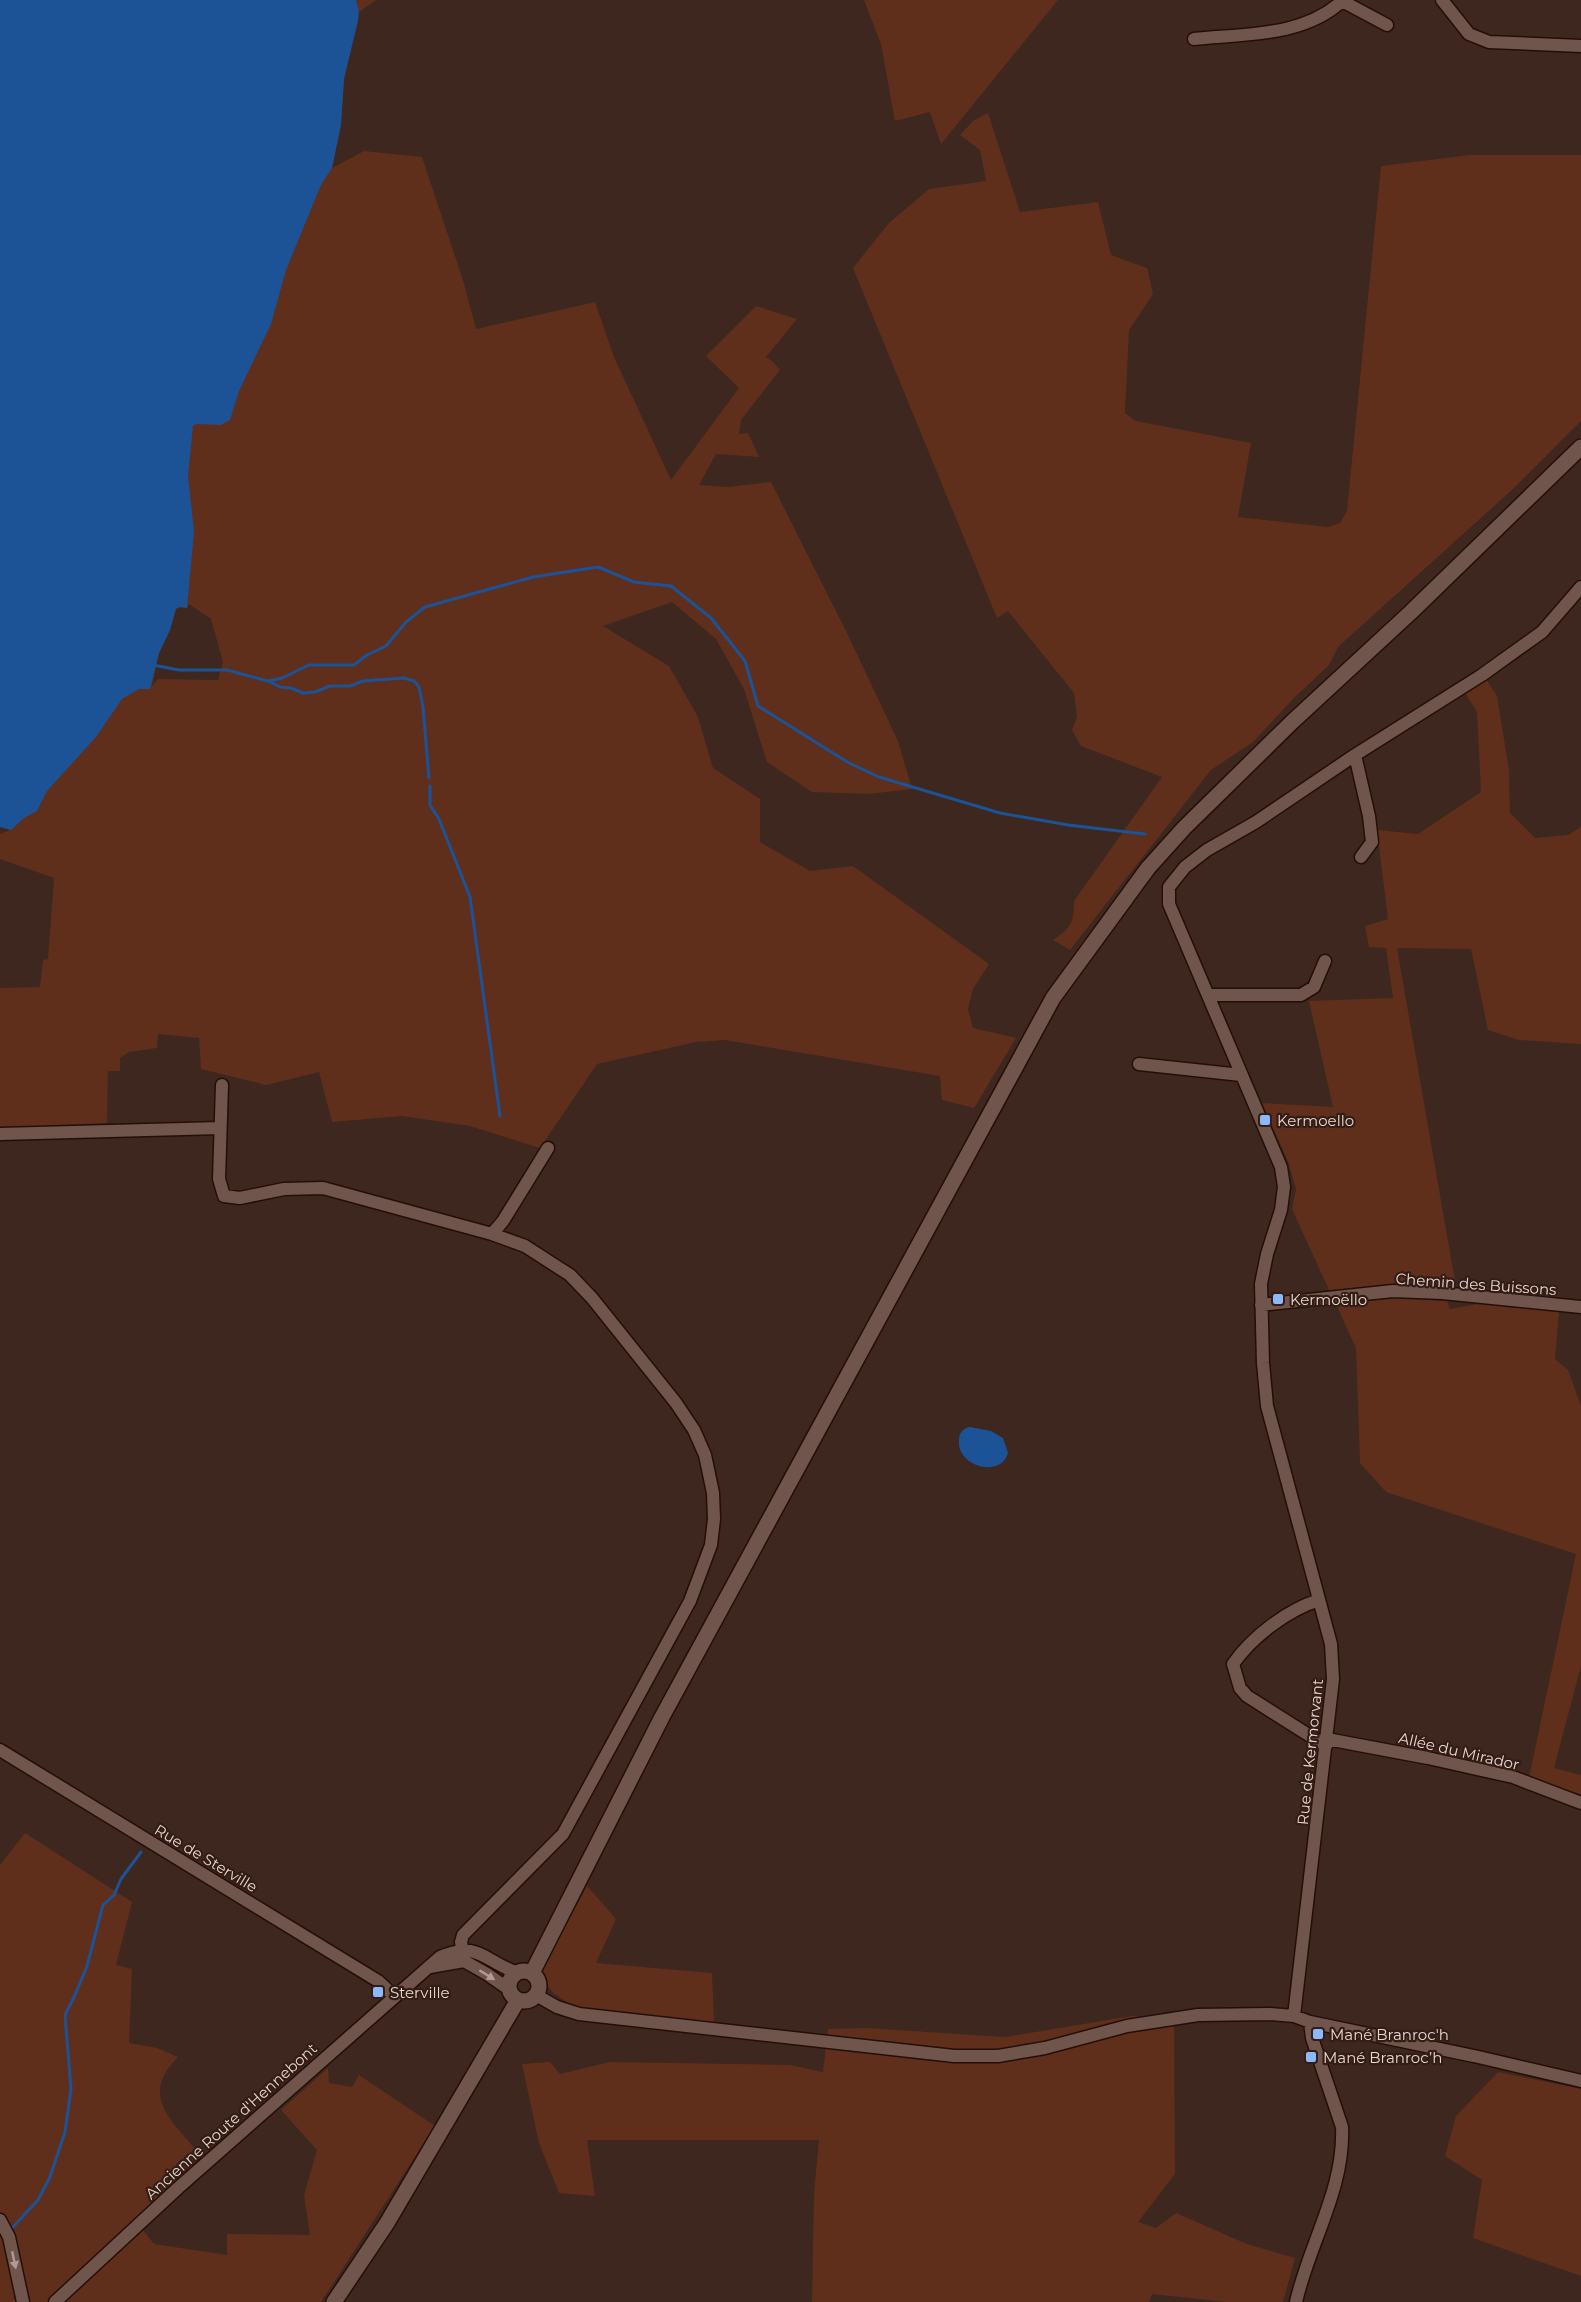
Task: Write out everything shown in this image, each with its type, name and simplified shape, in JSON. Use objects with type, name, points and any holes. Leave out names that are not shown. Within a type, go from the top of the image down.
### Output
[{"type":"main road","points":[[334,2302],[387,2223],[514,1995],[511,1979],[525,1973],[1053,998],[1148,868],[1184,828],[1581,447]]},
{"type":"main road","points":[[514,1995],[527,2001],[538,1991],[538,1982],[525,1973]]},
{"type":"street","points":[[1442,0],[1469,34],[1490,42],[1581,46]]},
{"type":"street","points":[[1194,39],[1286,30],[1321,17],[1342,1],[1388,25]]},
{"type":"street","name":"Rue de Kermorvant","points":[[1294,2016],[1300,1947],[1316,1836],[1333,1679],[1331,1644],[1267,1406],[1263,1363],[1261,1284],[1267,1254],[1281,1210],[1284,1187],[1281,1167],[1169,904],[1169,887],[1185,867],[1207,850],[1256,822],[1355,755],[1482,675],[1542,632],[1581,587]]},
{"type":"street","points":[[1355,755],[1369,816],[1372,842],[1361,857]]},
{"type":"street","points":[[1209,995],[1301,995],[1314,987],[1325,961]]},
{"type":"street","points":[[1139,1064],[1241,1075]]},
{"type":"street","points":[[222,1085],[219,1179],[224,1196],[240,1198],[284,1190],[323,1188],[492,1234],[525,1246],[570,1275],[592,1298],[676,1403],[694,1430],[705,1455],[713,1493],[714,1519],[711,1545],[690,1601],[563,1834],[463,1935],[463,1956]]},
{"type":"street","points":[[0,1134],[220,1128]]},
{"type":"street","points":[[492,1234],[503,1221],[548,1148]]},
{"type":"street","name":"Chemin des Buissons","points":[[1261,1305],[1393,1291],[1442,1293],[1581,1308]]},
{"type":"street","points":[[1319,1600],[1305,1604],[1266,1631],[1241,1653],[1233,1664],[1240,1688],[1247,1696],[1327,1743]]},
{"type":"street","name":"Allée du Mirador","points":[[1327,1743],[1428,1758],[1513,1777],[1581,1803]]},
{"type":"street","name":"Rue de Sterville","points":[[0,1750],[378,1981],[394,1996]]},
{"type":"street","points":[[477,1922],[473,1943],[475,1950],[491,1961],[525,1973]]},
{"type":"street","points":[[463,1956],[475,1950]]},
{"type":"street","points":[[463,1956],[514,1995]]},
{"type":"street","name":"Ancienne Route d'Hennebont","points":[[55,2302],[178,2188],[394,1996],[440,1957],[463,1956]]},
{"type":"street","points":[[536,1995],[557,2007],[579,2014],[954,2056],[998,2056],[1045,2048],[1127,2026],[1198,2015],[1270,2014],[1294,2016],[1310,2022],[1581,2081]]},
{"type":"street","points":[[1296,2302],[1340,2167],[1343,2142],[1342,2127],[1312,2038],[1310,2022]]},
{"type":"street","points":[[0,2220],[9,2237],[23,2302]]},
{"type":"shaded area","points":[[0,0],[376,0],[359,12],[344,79],[341,125],[332,168],[364,151],[422,157],[463,280],[476,329],[595,302],[614,357],[671,480],[739,388],[706,356],[756,306],[797,319],[766,357],[780,370],[741,420],[739,434],[748,433],[759,457],[716,454],[699,485],[728,487],[771,482],[898,741],[912,789],[868,794],[812,792],[767,762],[744,689],[716,639],[672,602],[603,626],[669,666],[698,717],[713,768],[760,799],[760,842],[810,871],[853,866],[989,964],[973,989],[968,1009],[973,1028],[1016,1038],[974,1108],[942,1100],[940,1076],[725,1040],[696,1042],[597,1064],[540,1148],[470,1126],[402,1116],[332,1122],[319,1072],[266,1085],[201,1069],[199,1038],[158,1034],[157,1048],[129,1052],[120,1058],[120,1071],[108,1071],[107,1123],[0,1128],[0,988],[40,987],[43,960],[48,959],[54,878],[0,859],[0,834],[10,830],[0,827]],"holes":[[[189,604],[211,619],[223,662],[218,680],[158,679],[152,686],[159,653],[170,630],[176,609],[187,608]]]},
{"type":"shaded area","points":[[864,0],[1058,0],[941,144],[930,112],[895,121],[881,44]]},
{"type":"shaded area","points":[[988,113],[1020,212],[1098,202],[1111,255],[1147,268],[1153,294],[1129,330],[1125,413],[1136,421],[1251,443],[1238,517],[1328,527],[1340,523],[1347,511],[1381,166],[1470,155],[1581,155],[1581,421],[1513,489],[1338,647],[1329,665],[1253,742],[1211,770],[1070,950],[1053,940],[1068,928],[1072,919],[1074,901],[1162,777],[1081,746],[1072,730],[1077,717],[1074,693],[1008,611],[997,618],[853,268],[888,224],[929,189],[986,181],[980,150],[960,135],[973,121]]},
{"type":"shaded area","points":[[1486,679],[1497,696],[1509,770],[1510,813],[1535,838],[1568,835],[1581,827],[1581,1044],[1519,1040],[1488,1030],[1471,949],[1397,948],[1456,1287],[1399,1285],[1330,1292],[1292,1209],[1296,1189],[1289,1164],[1262,1103],[1333,1107],[1309,1001],[1393,998],[1386,948],[1369,947],[1365,926],[1388,919],[1377,830],[1418,834],[1481,792],[1477,712],[1464,691]]},
{"type":"shaded area","points":[[1385,1297],[1447,1301],[1450,1309],[1484,1303],[1559,1311],[1555,1359],[1568,1370],[1581,1406],[1581,1666],[1554,1768],[1581,1775],[1581,1794],[1529,1778],[1576,1554],[1386,1492],[1360,1463],[1356,1348],[1336,1304]]},
{"type":"shaded area","points":[[25,1833],[132,1902],[116,1965],[132,1969],[129,2043],[157,2048],[178,2057],[166,2071],[161,2084],[160,2097],[171,2120],[200,2155],[135,2220],[154,2244],[227,2255],[227,2234],[310,2235],[304,2195],[317,2150],[281,2110],[328,2068],[329,2083],[352,2087],[359,2075],[435,2126],[321,2302],[0,2302],[0,1865]]},
{"type":"shaded area","points":[[587,1886],[616,1919],[596,1963],[712,1973],[714,2022],[580,2010],[553,1993],[543,1980],[542,1970]]},
{"type":"shaded area","points":[[1132,2016],[1174,2019],[1175,2174],[1138,2222],[1156,2228],[1176,2213],[1247,2244],[1295,2258],[1283,2302],[1226,2302],[1152,2294],[1149,2302],[812,2302],[814,2193],[819,2140],[587,2140],[595,2196],[559,2193],[539,2143],[522,2064],[550,2062],[560,2074],[610,2062],[790,2065],[823,2072],[828,2029],[866,2028],[1005,2037]]},
{"type":"shaded area","points":[[1498,2072],[1581,2089],[1581,2276],[1473,2238],[1482,2180],[1445,2156],[1456,2116]]},
{"type":"water","points":[[0,0],[356,0],[359,11],[344,79],[341,125],[332,168],[321,185],[286,270],[271,324],[239,391],[230,420],[221,425],[197,424],[193,426],[188,476],[194,531],[187,608],[176,609],[170,630],[159,653],[150,689],[139,689],[122,699],[96,737],[47,791],[37,811],[24,818],[11,830],[0,827]]},
{"type":"water","points":[[970,1427],[991,1431],[1003,1438],[1008,1453],[1004,1461],[997,1466],[989,1467],[980,1466],[964,1457],[960,1449],[959,1437],[963,1430]]},
{"type":"waterway","points":[[153,665],[179,670],[227,670],[268,681],[282,678],[309,665],[354,665],[367,655],[386,646],[406,622],[425,607],[533,577],[598,567],[634,582],[671,586],[711,618],[745,661],[758,706],[849,763],[879,777],[1000,813],[1068,825],[1145,834]]},
{"type":"waterway","points":[[269,681],[280,687],[291,688],[303,693],[315,692],[330,686],[350,686],[363,681],[404,678],[414,681],[419,687],[423,707],[429,778]]},
{"type":"waterway","points":[[430,786],[430,805],[439,819],[470,897],[500,1116]]},
{"type":"waterway","points":[[13,2227],[38,2200],[50,2177],[65,2132],[71,2089],[65,2015],[87,1966],[103,1905],[114,1895],[121,1879],[141,1852]]},
{"type":"place","name":"Kermoello","points":[[1265,1120]]},
{"type":"place","name":"Kermoëllo","points":[[1278,1299]]},
{"type":"place","name":"Sterville","points":[[378,1992]]},
{"type":"place","name":"Mané Branroc'h","points":[[1318,2034]]},
{"type":"place","name":"Mané Branroc’h","points":[[1311,2057]]}]
